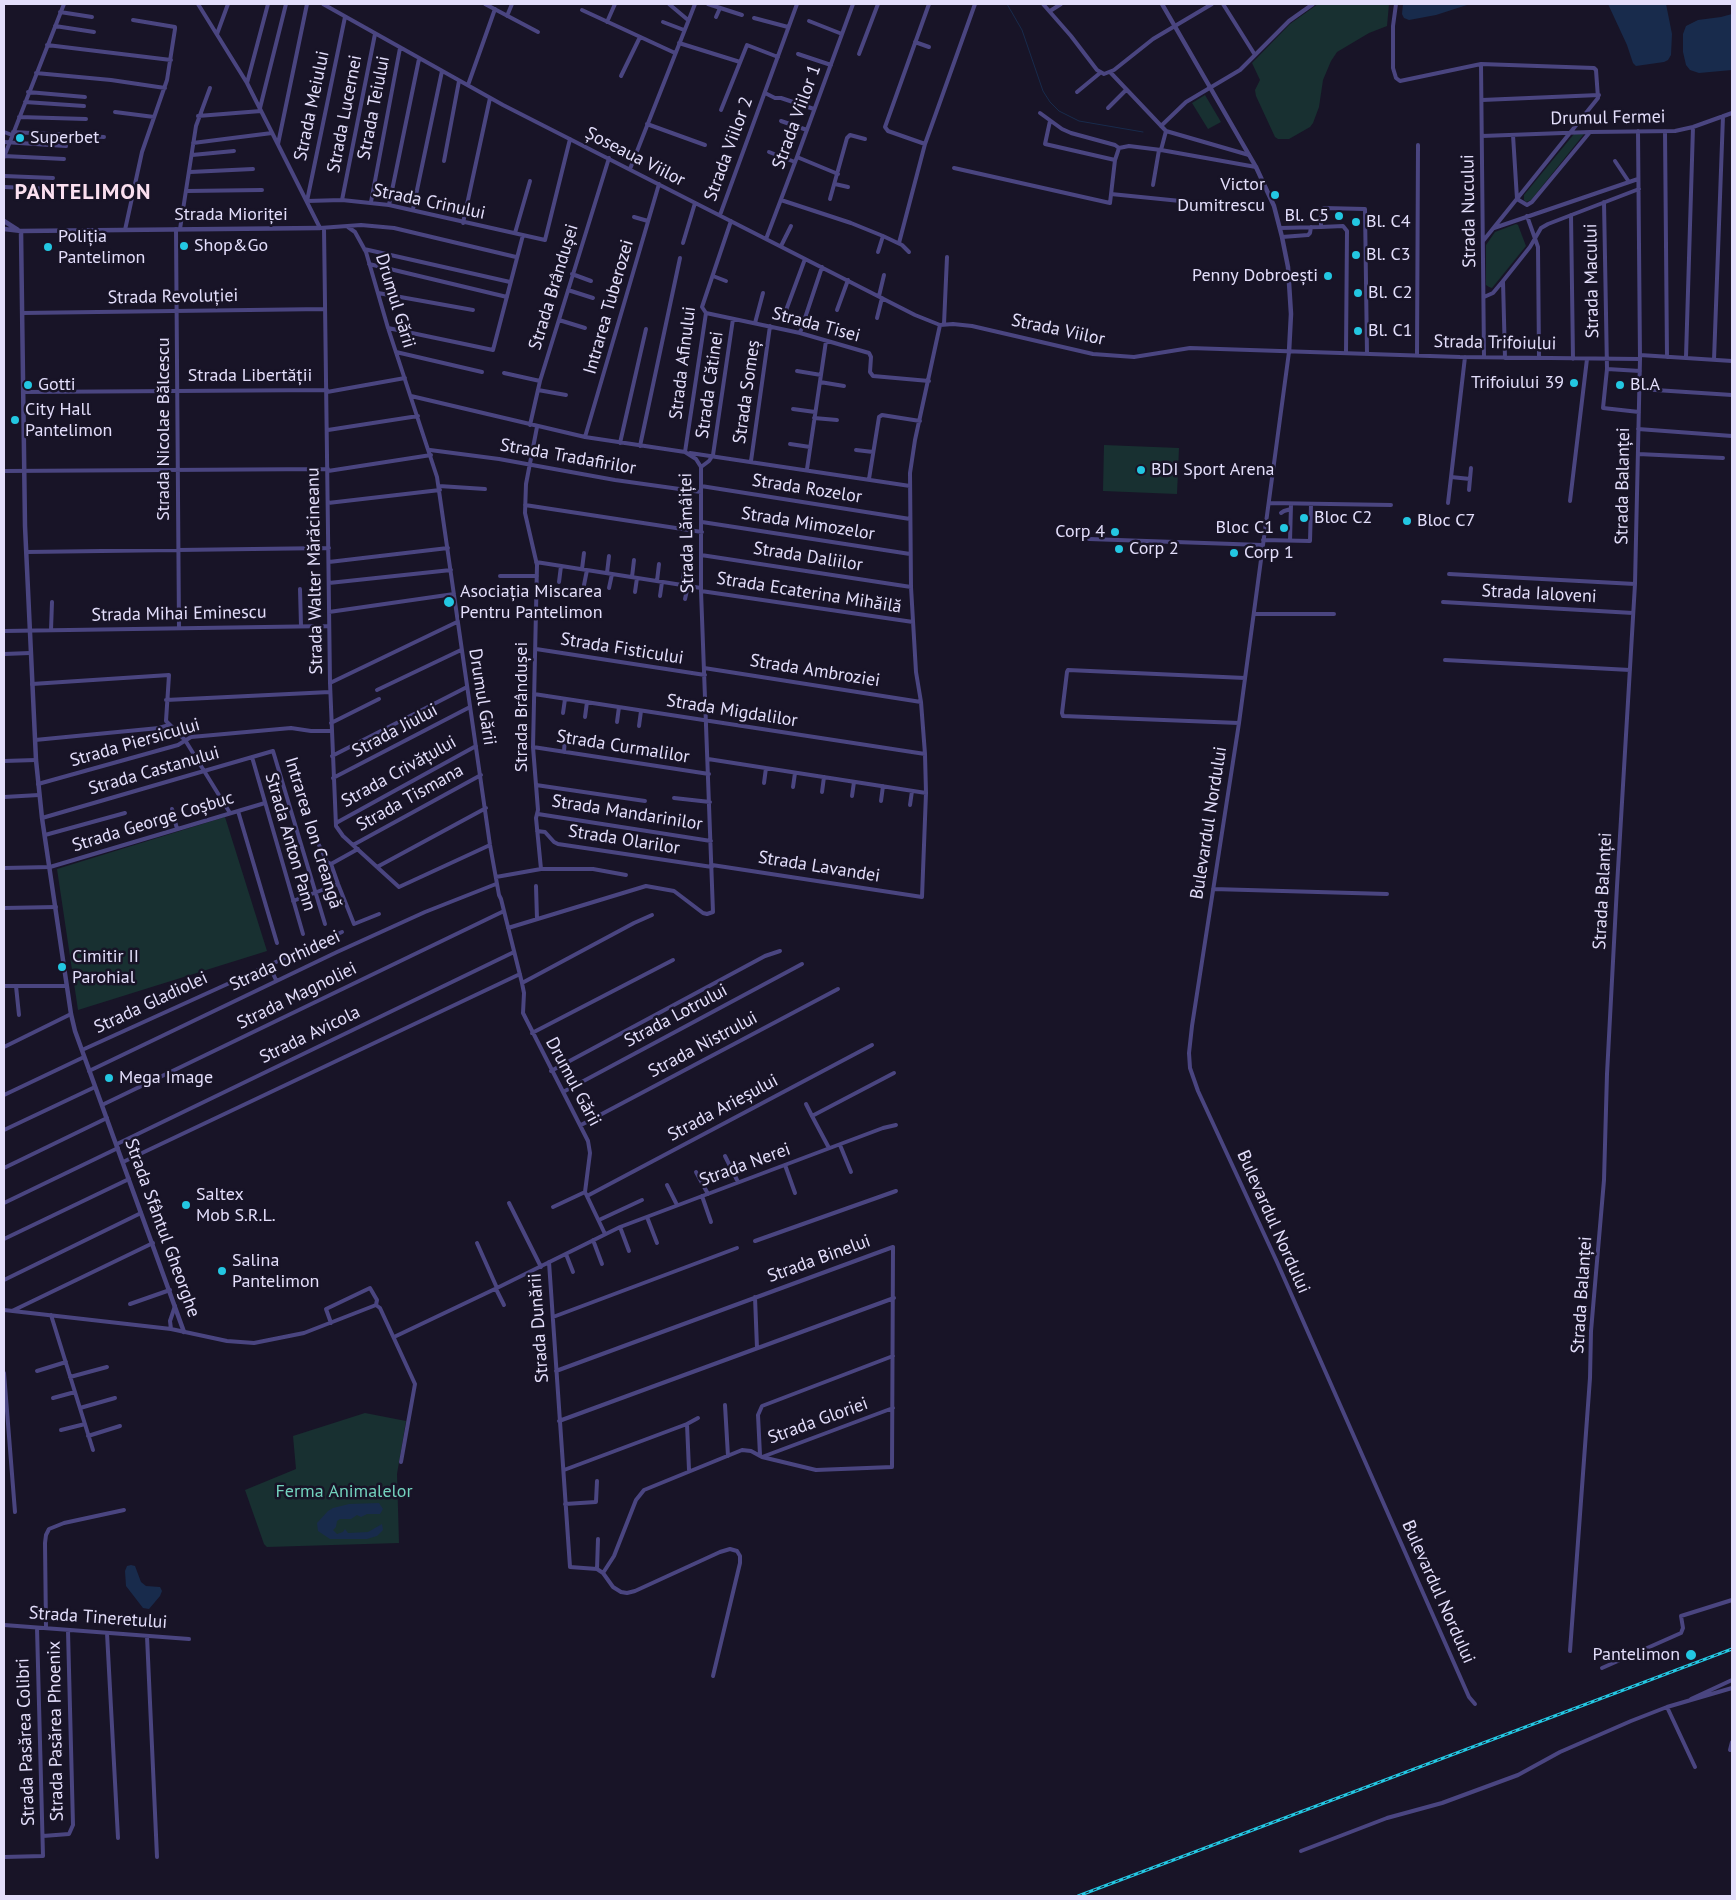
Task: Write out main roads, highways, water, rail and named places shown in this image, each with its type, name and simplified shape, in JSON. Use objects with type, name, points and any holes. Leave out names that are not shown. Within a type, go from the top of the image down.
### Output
[{"type":"water","points":[[1403,4],[1470,4],[1436,15],[1409,20],[1404,18],[1402,14]]},
{"type":"water","points":[[1608,4],[1666,4],[1672,34],[1671,55],[1668,60],[1636,66]]},
{"type":"water","points":[[1732,14],[1732,70],[1699,73],[1690,70],[1686,65],[1683,52],[1683,34],[1686,26],[1698,20]]},
{"type":"water","points":[[379,1503],[383,1509],[380,1514],[367,1514],[361,1517],[357,1515],[351,1519],[340,1519],[333,1530],[337,1534],[345,1529],[348,1533],[368,1532],[382,1524],[383,1530],[377,1536],[367,1539],[330,1539],[318,1531],[317,1523],[333,1508],[349,1504]]},
{"type":"water","points":[[127,1566],[135,1566],[141,1582],[146,1586],[160,1587],[162,1591],[149,1609],[143,1608],[126,1586],[125,1571]]},
{"type":"waterway","points":[[1007,4],[1022,30],[1043,91],[1059,111],[1079,121],[1143,132]]},
{"type":"railway","points":[[1078,1896],[1732,1649]]},
{"type":"place","name":"Superbet","points":[[20,138]]},
{"type":"place","name":"Victor Dumitrescu","points":[[1275,195]]},
{"type":"place","name":"Bl. C5","points":[[1339,216]]},
{"type":"place","name":"Bl. C4","points":[[1356,222]]},
{"type":"place","name":"Shop&Go","points":[[184,246]]},
{"type":"place","name":"Poliția Pantelimon","points":[[48,247]]},
{"type":"place","name":"Bl. C3","points":[[1356,255]]},
{"type":"place","name":"Penny Dobroești","points":[[1328,276]]},
{"type":"place","name":"Bl. C2","points":[[1358,293]]},
{"type":"place","name":"Bl. C1","points":[[1358,331]]},
{"type":"place","name":"Trifoiului 39","points":[[1574,383]]},
{"type":"place","name":"Gotti","points":[[28,385]]},
{"type":"place","name":"Bl.A","points":[[1620,385]]},
{"type":"place","name":"City Hall Pantelimon","points":[[15,420]]},
{"type":"place","name":"BDI Sport Arena","points":[[1141,470]]},
{"type":"place","name":"Bloc C2","points":[[1304,518]]},
{"type":"place","name":"Bloc C7","points":[[1407,521]]},
{"type":"place","name":"Bloc C1","points":[[1284,528]]},
{"type":"place","name":"Corp 4","points":[[1115,532]]},
{"type":"place","name":"Corp 2","points":[[1119,549]]},
{"type":"place","name":"Corp 1","points":[[1234,553]]},
{"type":"place","name":"Asociația Miscarea Pentru Pantelimon","points":[[449,602]]},
{"type":"place","name":"Cimitir II Parohial","points":[[62,967]]},
{"type":"place","name":"Mega Image","points":[[109,1078]]},
{"type":"place","name":"Saltex Mob S.R.L.","points":[[186,1205]]},
{"type":"place","name":"Salina Pantelimon","points":[[222,1271]]},
{"type":"place","name":"Pantelimon","points":[[1691,1655]]},
{"type":"district","name":"PANTELIMON","points":[[83,193]]},
{"type":"park label","name":"Ferma Animalelor","points":[[344,1492]]}]
